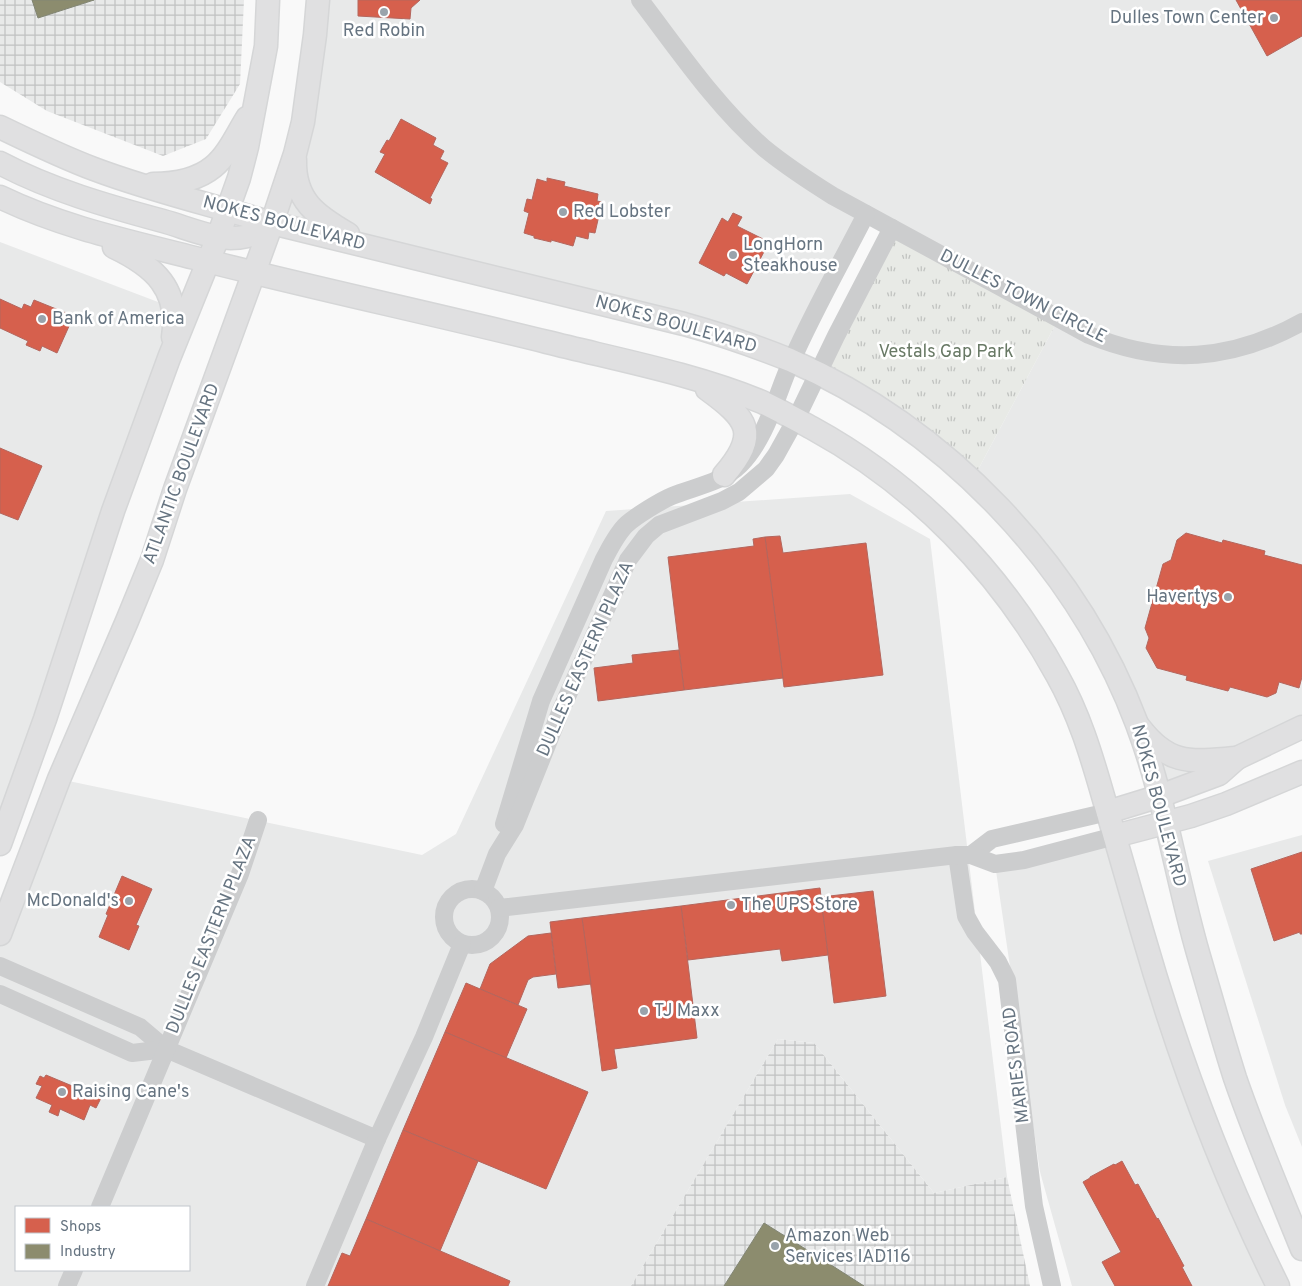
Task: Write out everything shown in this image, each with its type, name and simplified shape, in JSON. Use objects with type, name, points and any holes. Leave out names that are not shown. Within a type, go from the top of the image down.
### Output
[{"type":"main road","points":[[0,844],[45,719],[113,511],[169,358],[229,210],[239,178],[256,103],[266,46],[268,0]]},
{"type":"main road","name":"ATLANTIC BOULEVARD","points":[[0,934],[59,779],[152,560],[175,489],[255,274],[295,154],[308,92],[318,0]]},
{"type":"main road","points":[[132,182],[168,184],[184,180],[212,168],[228,148],[256,103]]},
{"type":"main road","name":"NOKES BOULEVARD","points":[[0,127],[65,158],[132,182],[272,223],[684,324],[747,343],[818,374],[866,401],[921,438],[972,481],[1018,528],[1058,580],[1092,631],[1110,664],[1137,725],[1160,796],[1165,823],[1197,948],[1235,1076],[1257,1138],[1302,1249]]},
{"type":"main road","points":[[295,154],[296,179],[307,204],[326,221],[369,246]]},
{"type":"main road","points":[[0,163],[84,198],[218,237],[236,238],[251,235],[264,230],[272,223]]},
{"type":"main road","points":[[0,197],[63,224],[138,259],[148,266],[160,278],[170,300],[175,323],[169,358]]},
{"type":"main road","points":[[63,224],[255,274],[433,314],[714,385],[774,408],[834,440],[916,498],[964,544],[1009,599],[1041,647],[1074,708],[1087,742],[1153,970],[1188,1079],[1216,1149],[1278,1286]]},
{"type":"main road","points":[[692,378],[730,406],[743,422],[746,431],[742,452],[724,475]]},
{"type":"main road","points":[[1137,725],[1147,738],[1175,757],[1207,761],[1237,758]]},
{"type":"main road","points":[[1108,812],[1160,796],[1219,774],[1237,758],[1302,727]]},
{"type":"main road","points":[[1115,836],[1226,804],[1302,772]]},
{"type":"street","name":"DULLES TOWN CIRCLE","points":[[640,0],[707,88],[737,122],[765,148],[801,176],[833,196],[1090,335],[1125,348],[1163,355],[1190,356],[1213,354],[1261,342],[1302,322]]},
{"type":"street","points":[[774,408],[791,361],[866,214]]},
{"type":"street","points":[[796,419],[892,228]]},
{"type":"street","name":"DULLES EASTERN PLAZA","points":[[482,891],[497,854],[504,824],[541,700],[604,559],[615,540],[626,525],[671,497],[724,475],[739,466],[759,437],[774,408]]},
{"type":"street","name":"DULLES EASTERN PLAZA","points":[[497,854],[515,825],[562,710],[628,560],[642,541],[659,525],[722,501],[752,482],[766,469],[776,455],[796,419]]},
{"type":"street","points":[[964,855],[992,839],[1108,812]]},
{"type":"street","name":"DULLES EASTERN PLAZA","points":[[100,1206],[240,874],[258,820]]},
{"type":"street","points":[[499,908],[964,855],[995,864],[1024,860],[1115,836]]},
{"type":"street","name":"MARIES ROAD","points":[[964,855],[966,916],[975,932],[998,962],[1007,980],[1034,1206],[1052,1286]]},
{"type":"street","points":[[471,889],[482,891],[492,897],[499,908],[501,919],[498,931],[490,940],[479,945],[467,946],[456,941],[448,933],[444,922],[444,910],[450,899],[459,892],[471,889]]},
{"type":"street","points":[[315,1286],[377,1139],[424,1037],[462,944]]},
{"type":"street","name":"DULLES EASTERN PLAZA","points":[[0,966],[140,1027],[166,1049],[377,1139]]},
{"type":"street","name":"DULLES EASTERN PLAZA","points":[[0,994],[132,1053],[166,1049]]},
{"type":"street","points":[[67,1286],[74,1271]]},
{"type":"shaded area","points":[[0,0],[244,0],[240,84],[206,139],[163,156],[47,111],[0,82]]},
{"type":"shaded area","name":"Dulles Town Center","points":[[318,0],[1302,0],[1302,727],[1160,796],[1110,664],[972,481],[1059,318],[866,215],[791,361],[272,223]]},
{"type":"shaded area","points":[[0,242],[187,313],[0,844]]},
{"type":"shaded area","points":[[850,494],[930,539],[1007,1177],[934,1193],[814,1043],[778,1039],[631,1286],[0,1286],[0,934],[59,779],[422,855],[456,834],[606,511]]},
{"type":"shaded area","points":[[1302,835],[1302,1147],[1285,1105],[1208,861]]},
{"type":"shaded area","points":[[1115,836],[1142,931],[1278,1286],[1072,1286],[1040,1172],[995,864]]},
{"type":"shaded area","points":[[778,1039],[814,1043],[934,1193],[1007,1177],[1030,1286],[631,1286]]},
{"type":"green space","name":"Vestals Gap Park","points":[[892,228],[1059,318],[972,481],[818,374]]},
{"type":"building: Shops","name":"Red Robin","points":[[358,0],[420,0],[411,8],[410,19],[358,16]]},
{"type":"building: Shops","name":"Dulles Town Center","points":[[1236,0],[1302,0],[1302,36],[1267,56]]},
{"type":"building: Shops","points":[[401,119],[436,138],[433,145],[444,151],[440,159],[448,163],[430,198],[432,199],[430,204],[375,172],[385,154],[380,152],[387,140],[389,141]]},
{"type":"building: Shops","name":"Red Lobster","points":[[547,178],[565,182],[564,186],[598,194],[597,201],[602,202],[595,233],[589,232],[588,239],[576,236],[573,246],[534,238],[534,236],[524,233],[529,213],[524,211],[527,199],[532,200],[537,179],[547,182]]},
{"type":"building: Shops","name":"LongHorn Steakhouse","points":[[733,213],[742,217],[737,226],[767,241],[764,247],[766,248],[747,284],[726,273],[724,276],[699,263],[722,218],[728,222]]},
{"type":"building: Shops","points":[[0,299],[22,309],[24,304],[31,307],[34,300],[71,315],[68,323],[70,324],[57,353],[42,346],[40,351],[26,345],[28,341],[0,328]]},
{"type":"building: Shops","points":[[0,448],[42,466],[18,520],[0,513]]},
{"type":"building: Shops","name":"Havertys","points":[[1186,533],[1222,543],[1223,540],[1265,551],[1264,555],[1302,565],[1302,677],[1299,688],[1279,682],[1276,693],[1267,697],[1230,687],[1228,691],[1186,680],[1187,676],[1157,668],[1146,648],[1149,638],[1145,628],[1163,564],[1171,560],[1177,540]]},
{"type":"building: Shops","points":[[780,536],[783,553],[866,543],[883,675],[784,687],[765,537]]},
{"type":"building: Shops","points":[[765,537],[783,678],[684,690],[668,557],[754,546],[753,539]]},
{"type":"building: Shops","points":[[679,650],[684,690],[598,701],[594,668],[633,663],[632,655]]},
{"type":"building: Shops","points":[[1302,852],[1302,934],[1300,932],[1274,941],[1251,869]]},
{"type":"building: Shops","name":"McDonald's","points":[[122,876],[152,889],[136,925],[139,926],[129,950],[99,937],[108,915],[106,914]]},
{"type":"building: Shops","points":[[820,888],[828,955],[782,961],[780,949],[688,960],[681,906]]},
{"type":"building: Shops","points":[[873,891],[886,996],[834,1003],[821,897]]},
{"type":"building: Shops","name":"TJ Maxx","points":[[681,906],[697,1038],[614,1049],[617,1068],[602,1071],[582,918]]},
{"type":"building: Shops","points":[[582,918],[591,984],[558,988],[550,922]]},
{"type":"building: Shops","points":[[551,933],[556,974],[533,977],[528,980],[518,1005],[480,989],[490,964],[528,936]]},
{"type":"building: Shops","points":[[466,983],[527,1009],[506,1058],[445,1032]]},
{"type":"building: Shops","points":[[445,1032],[588,1092],[546,1189],[403,1130]]},
{"type":"building: Shops","name":"Raising Cane's","points":[[46,1075],[101,1098],[96,1108],[90,1105],[84,1120],[60,1109],[58,1116],[49,1112],[52,1105],[36,1098],[42,1086],[36,1084],[40,1076],[44,1078]]},
{"type":"building: Shops","points":[[403,1130],[478,1161],[440,1251],[366,1219]]},
{"type":"building: Shops","points":[[1122,1161],[1135,1185],[1138,1184],[1158,1218],[1184,1266],[1182,1267],[1192,1286],[1115,1286],[1102,1262],[1121,1252],[1083,1182]]},
{"type":"building: Shops","points":[[366,1219],[510,1281],[508,1286],[328,1286],[342,1253],[350,1256]]},
{"type":"building: Industry","points":[[32,0],[94,0],[38,18]]},
{"type":"building: Industry","name":"Amazon Web Services IAD116","points":[[764,1223],[839,1270],[864,1286],[724,1286]]},
{"type":"place","name":"Red Robin","points":[[384,12]]},
{"type":"place","name":"Dulles Town Center","points":[[1274,18]]},
{"type":"place","name":"Red Lobster","points":[[563,212]]},
{"type":"place","name":"LongHorn Steakhouse","points":[[733,255]]},
{"type":"place","name":"Bank of America","points":[[42,319]]},
{"type":"place","name":"Havertys","points":[[1228,597]]},
{"type":"place","name":"McDonald's","points":[[129,901]]},
{"type":"place","name":"The UPS Store","points":[[731,905]]},
{"type":"place","name":"TJ Maxx","points":[[644,1011]]},
{"type":"place","name":"Raising Cane's","points":[[62,1092]]},
{"type":"place","name":"Amazon Web Services IAD116","points":[[775,1246]]}]
